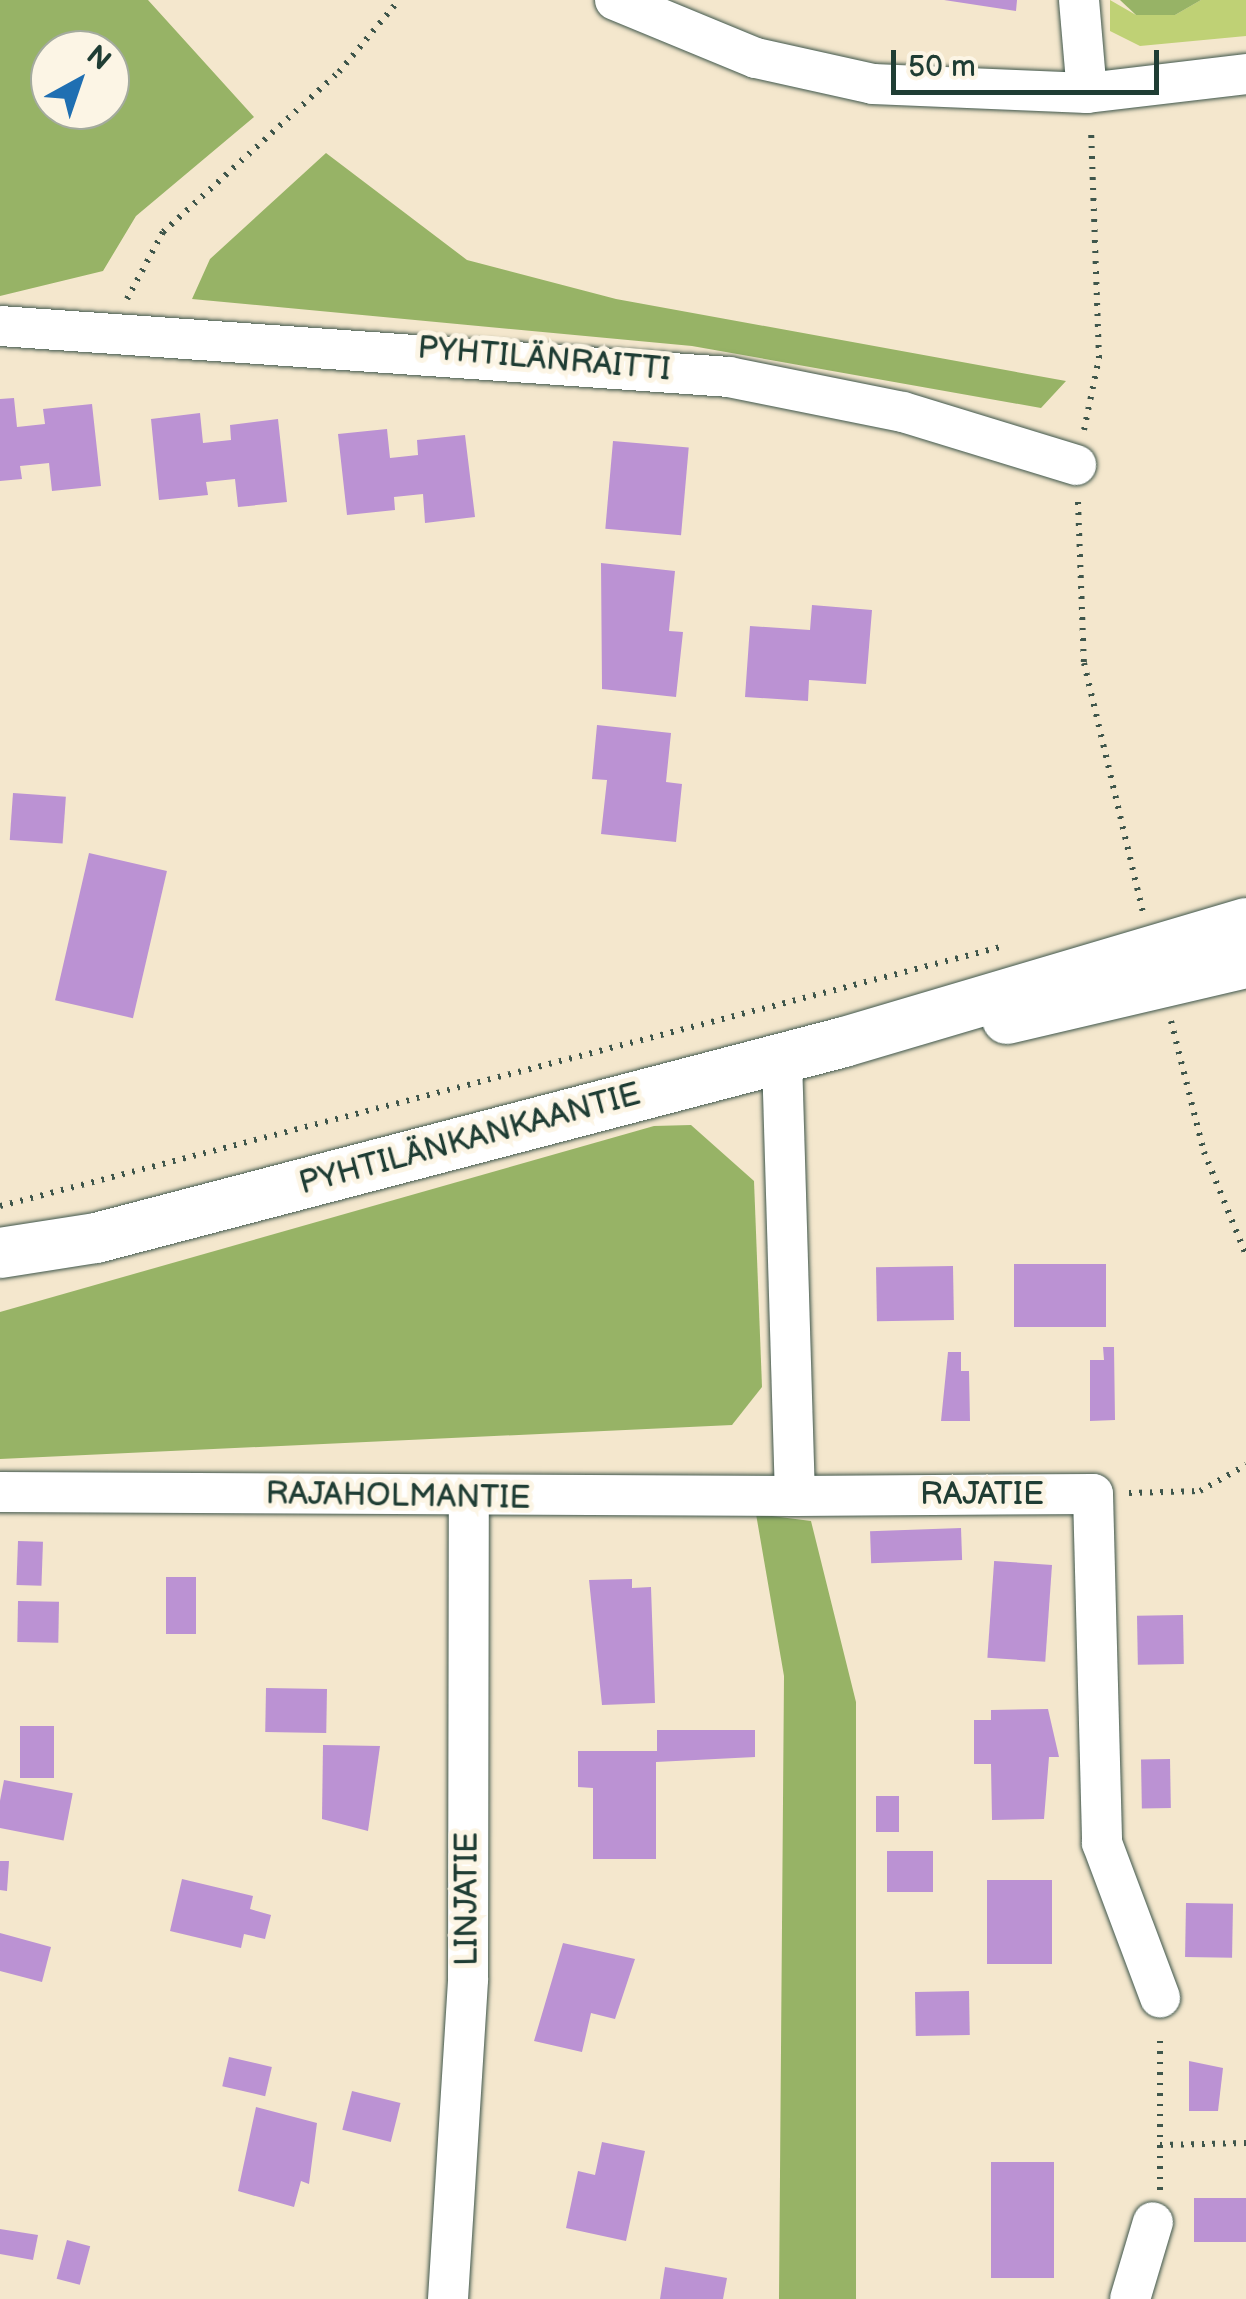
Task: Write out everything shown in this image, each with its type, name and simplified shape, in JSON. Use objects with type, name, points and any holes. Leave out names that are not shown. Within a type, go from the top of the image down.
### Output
[{"type":"street","points":[[616,0],[808,73],[960,94],[1086,94],[1246,74]]},
{"type":"street","points":[[1079,0],[1086,94]]},
{"type":"street","name":"PYHTILÄNRAITTI","points":[[0,326],[729,377],[903,412],[1076,465]]},
{"type":"street","name":"PYHTILÄNKANKAANTIE","points":[[0,1253],[96,1238],[782,1059],[844,1042],[1144,939],[1246,923]]},
{"type":"street","name":"PYHTILÄNKANKAANTIE","points":[[1144,939],[1246,962]]},
{"type":"street","points":[[782,1059],[795,1496]]},
{"type":"street","name":"PYHTILÄNKANKAANTIE","points":[[0,1277],[96,1238]]},
{"type":"street","name":"RAJAHOLMANTIE","points":[[0,1492],[470,1499],[795,1496]]},
{"type":"street","points":[[1094,1494],[1102,1843],[1160,1996]]},
{"type":"street","name":"RAJATIE","points":[[795,1496],[1094,1494]]},
{"type":"street","name":"LINJATIE","points":[[448,2299],[468,1979],[470,1499]]},
{"type":"street","points":[[1130,2299],[1153,2222]]},
{"type":"path","points":[[118,332],[136,270],[163,232],[338,72],[399,0]]},
{"type":"path","points":[[1086,94],[1099,358],[1076,465],[1084,663],[1144,939],[1204,1152],[1246,1256]]},
{"type":"path","points":[[0,1206],[1008,945]]},
{"type":"path","points":[[1094,1494],[1200,1490],[1246,1465]]},
{"type":"path","points":[[1153,2222],[1160,2145],[1160,1996]]},
{"type":"path","points":[[1160,2145],[1246,2144]]},
{"type":"green space","points":[[0,0],[148,0],[254,117],[136,216],[103,271],[0,296]]},
{"type":"green space","points":[[1110,0],[1136,15],[1175,15],[1201,0],[1246,0],[1246,36],[1140,46],[1110,31]]},
{"type":"green space","points":[[1120,0],[1201,0],[1175,15],[1136,15]]},
{"type":"green space","points":[[326,153],[467,260],[616,299],[1066,381],[1041,408],[692,346],[192,299],[210,259]]},
{"type":"green space","points":[[691,1125],[754,1181],[762,1387],[732,1425],[0,1459],[0,1312],[654,1126]]},
{"type":"green space","points":[[756,1514],[811,1521],[856,1702],[856,2299],[779,2299],[784,1676]]},
{"type":"building","points":[[944,0],[1017,0],[1016,11]]},
{"type":"building","points":[[14,398],[17,427],[45,424],[43,409],[92,404],[101,486],[52,491],[49,463],[20,466],[22,479],[0,481],[0,399]]},
{"type":"building","points":[[200,413],[203,443],[231,440],[230,425],[278,419],[287,502],[238,507],[235,479],[206,482],[208,495],[159,500],[151,419]]},
{"type":"building","points":[[387,429],[390,458],[418,455],[417,440],[465,435],[475,517],[425,523],[423,494],[394,497],[395,510],[347,515],[338,434]]},
{"type":"building","points":[[613,441],[689,448],[681,535],[605,529]]},
{"type":"building","points":[[601,563],[675,571],[669,631],[683,632],[676,697],[602,689]]},
{"type":"building","points":[[812,605],[872,610],[866,684],[809,680],[808,701],[745,697],[750,626],[810,630]]},
{"type":"building","points":[[597,725],[671,733],[666,782],[682,784],[676,842],[601,834],[607,780],[592,779]]},
{"type":"building","points":[[13,793],[66,797],[63,844],[10,840]]},
{"type":"building","points":[[89,853],[167,871],[133,1018],[55,1000]]},
{"type":"building","points":[[1014,1264],[1106,1264],[1106,1327],[1014,1327]]},
{"type":"building","points":[[953,1266],[954,1320],[877,1321],[876,1267]]},
{"type":"building","points":[[1103,1347],[1114,1347],[1115,1420],[1090,1421],[1090,1360],[1104,1360]]},
{"type":"building","points":[[948,1352],[961,1352],[961,1371],[969,1371],[970,1421],[941,1421]]},
{"type":"building","points":[[961,1528],[962,1560],[871,1563],[870,1531]]},
{"type":"building","points":[[18,1541],[43,1542],[41,1586],[16,1585]]},
{"type":"building","points":[[994,1561],[1052,1565],[1045,1662],[987,1658]]},
{"type":"building","points":[[166,1577],[196,1577],[196,1634],[166,1634]]},
{"type":"building","points":[[632,1579],[632,1588],[651,1587],[655,1703],[602,1705],[589,1580]]},
{"type":"building","points":[[18,1601],[59,1602],[58,1643],[17,1642]]},
{"type":"building","points":[[1183,1615],[1184,1664],[1138,1665],[1137,1616]]},
{"type":"building","points":[[266,1688],[327,1689],[326,1733],[265,1732]]},
{"type":"building","points":[[1048,1709],[1059,1757],[1049,1757],[1044,1819],[992,1820],[991,1764],[974,1764],[974,1720],[991,1720],[991,1710]]},
{"type":"building","points":[[20,1726],[54,1726],[54,1778],[20,1778]]},
{"type":"building","points":[[657,1730],[755,1730],[755,1757],[656,1762],[656,1859],[593,1859],[593,1788],[578,1787],[578,1751],[657,1751]]},
{"type":"building","points":[[323,1745],[380,1746],[368,1831],[322,1819]]},
{"type":"building","points":[[1170,1759],[1171,1808],[1142,1808],[1141,1760]]},
{"type":"building","points":[[4,1780],[73,1793],[64,1840],[0,1828]]},
{"type":"building","points":[[876,1796],[899,1796],[899,1832],[876,1832]]},
{"type":"building","points":[[887,1851],[933,1851],[933,1892],[887,1892]]},
{"type":"building","points":[[0,1861],[9,1861],[7,1891],[0,1890]]},
{"type":"building","points":[[182,1879],[253,1896],[250,1909],[271,1915],[265,1939],[244,1934],[241,1948],[170,1931]]},
{"type":"building","points":[[987,1880],[1052,1880],[1052,1964],[987,1964]]},
{"type":"building","points":[[1186,1903],[1233,1904],[1232,1958],[1185,1957]]},
{"type":"building","points":[[0,1933],[51,1947],[42,1982],[0,1971]]},
{"type":"building","points":[[563,1943],[635,1959],[615,2019],[591,2013],[582,2052],[534,2041]]},
{"type":"building","points":[[969,1991],[970,2035],[916,2036],[915,1992]]},
{"type":"building","points":[[229,2057],[272,2067],[265,2096],[222,2086]]},
{"type":"building","points":[[1189,2061],[1223,2068],[1218,2111],[1189,2111]]},
{"type":"building","points":[[352,2091],[401,2103],[391,2142],[342,2130]]},
{"type":"building","points":[[256,2107],[317,2123],[309,2184],[301,2181],[294,2207],[238,2191]]},
{"type":"building","points":[[602,2142],[645,2151],[626,2241],[566,2228],[578,2171],[595,2175]]},
{"type":"building","points":[[991,2162],[1054,2162],[1054,2278],[991,2278]]},
{"type":"building","points":[[1194,2198],[1246,2198],[1246,2242],[1194,2242]]},
{"type":"building","points":[[0,2229],[38,2235],[33,2260],[0,2254]]},
{"type":"building","points":[[67,2240],[90,2246],[80,2285],[57,2279]]},
{"type":"building","points":[[665,2267],[727,2278],[723,2299],[660,2299]]}]
